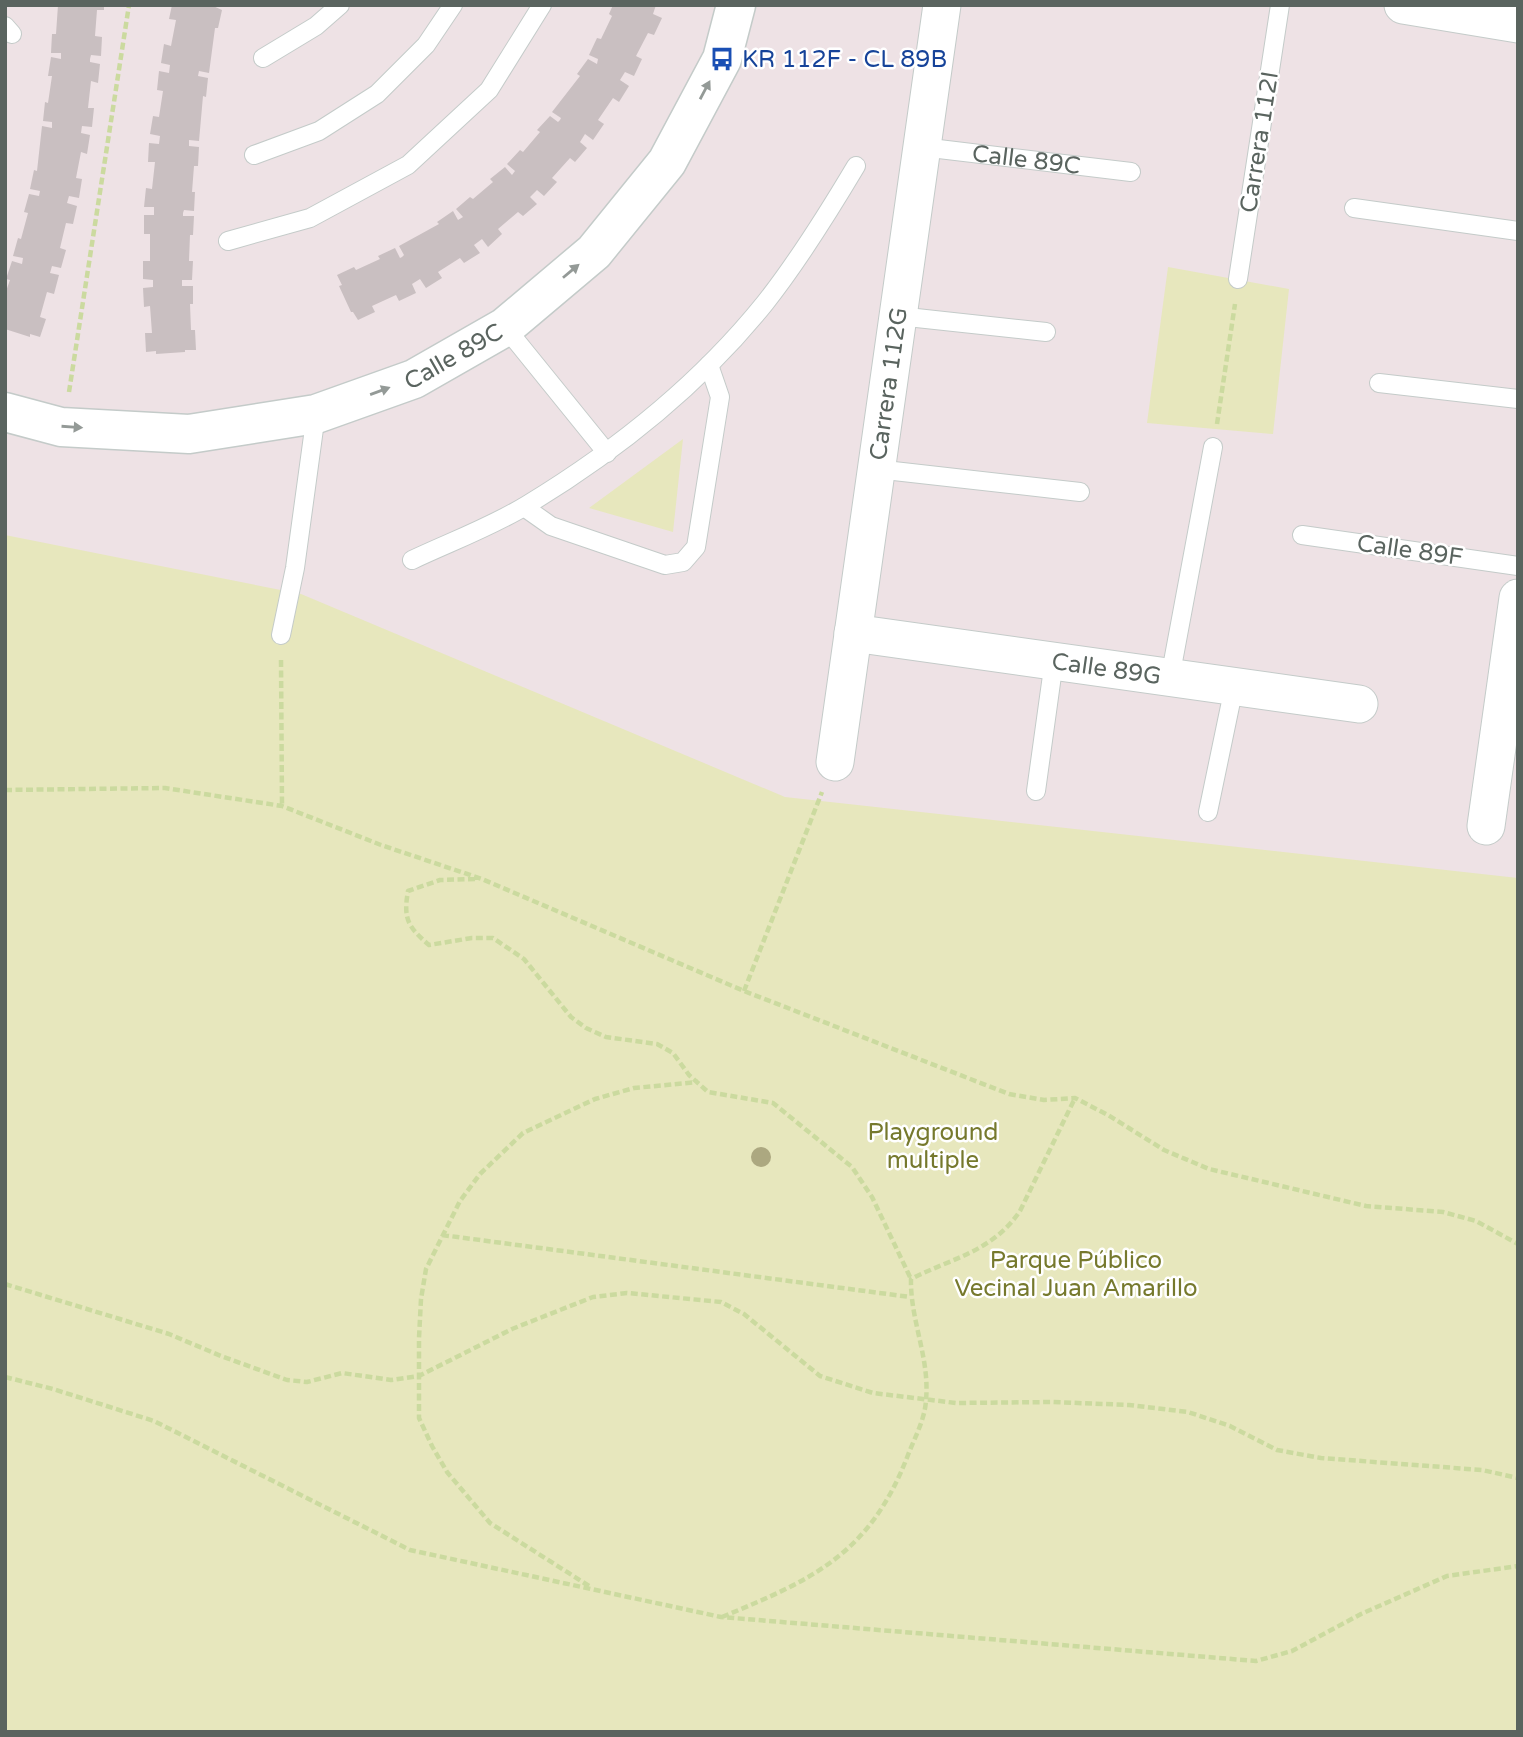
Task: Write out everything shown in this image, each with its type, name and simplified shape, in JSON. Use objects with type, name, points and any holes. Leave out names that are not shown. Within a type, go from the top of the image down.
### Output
[{"type":"street","name":"Calle 89C","points":[[5,412],[61,427],[189,434],[316,414],[414,379],[505,327],[594,252],[667,162],[722,59],[736,5]]},
{"type":"street","name":"Carrera 112G","points":[[835,762],[942,5]]},
{"type":"street","points":[[1403,5],[1518,24]]},
{"type":"street","points":[[1486,826],[1508,726],[1518,598]]},
{"type":"street","name":"Calle 89G","points":[[853,633],[1359,705]]},
{"type":"lane","points":[[263,58],[316,26],[340,5]]},
{"type":"lane","points":[[254,155],[319,131],[377,94],[426,45],[453,5]]},
{"type":"lane","points":[[228,241],[310,218],[408,165],[489,89],[542,5]]},
{"type":"lane","name":"Carrera 112I","points":[[1238,279],[1280,5]]},
{"type":"lane","name":"Calle 89C","points":[[922,147],[1131,172]]},
{"type":"lane","points":[[412,561],[524,507],[607,453],[660,411],[709,365],[764,303],[813,237],[856,166]]},
{"type":"lane","points":[[1354,208],[1518,231]]},
{"type":"lane","points":[[898,316],[1046,332]]},
{"type":"lane","points":[[505,327],[607,453]]},
{"type":"lane","points":[[524,507],[551,526],[665,565],[683,562],[696,547],[720,397],[709,365]]},
{"type":"lane","points":[[1379,383],[1518,399]]},
{"type":"lane","points":[[281,635],[295,568],[316,414]]},
{"type":"lane","points":[[1170,678],[1213,447]]},
{"type":"lane","points":[[876,469],[1080,492]]},
{"type":"lane","name":"Calle 89F","points":[[1303,535],[1518,566]]},
{"type":"lane","points":[[1036,791],[1054,661]]},
{"type":"lane","points":[[1208,812],[1234,687]]},
{"type":"path","points":[[61,427],[72,376],[129,5]]},
{"type":"path","points":[[1213,447],[1238,279]]},
{"type":"path","points":[[281,635],[282,806]]},
{"type":"path","points":[[744,991],[835,762]]},
{"type":"path","points":[[5,790],[165,788],[282,806],[381,845],[482,879],[744,991],[1009,1094],[1044,1100],[1075,1098],[1164,1150],[1209,1169],[1366,1206],[1454,1215],[1476,1220],[1518,1244]]},
{"type":"path","points":[[482,879],[440,880],[408,891],[405,910],[407,920],[429,944],[493,938],[524,959],[570,1017],[586,1028],[606,1037],[657,1044],[673,1053],[708,1092],[773,1103],[852,1167],[872,1197],[911,1279],[910,1297],[924,1352],[926,1400],[923,1418],[885,1503],[871,1525],[846,1552],[790,1588],[721,1617]]},
{"type":"path","points":[[592,1588],[490,1523],[447,1472],[419,1418],[421,1299],[426,1269],[460,1200],[480,1174],[523,1133],[595,1099],[634,1088],[698,1082]]},
{"type":"path","points":[[911,1279],[983,1247],[1008,1228],[1020,1211],[1075,1098]]},
{"type":"path","points":[[442,1236],[910,1297]]},
{"type":"path","points":[[5,1284],[169,1334],[287,1380],[307,1382],[342,1373],[391,1380],[419,1376],[559,1309],[593,1297],[627,1293],[721,1302],[744,1314],[820,1376],[873,1393],[957,1403],[1117,1404],[1188,1412],[1230,1426],[1277,1450],[1321,1458],[1482,1470],[1518,1478]]},
{"type":"path","points":[[5,1377],[154,1421],[410,1550],[721,1617],[1256,1661],[1292,1651],[1362,1614],[1447,1576],[1518,1566]]},
{"type":"green space","points":[[1168,267],[1289,289],[1273,434],[1147,423]]},
{"type":"green space","points":[[683,439],[673,532],[589,508]]},
{"type":"green space","name":"Parque Público Vecinal Juan Amarillo","points":[[5,535],[301,594],[785,797],[1518,878],[1518,1732],[5,1732]]},
{"type":"building","points":[[58,5],[104,5],[104,10],[97,10],[95,36],[102,37],[101,56],[91,55],[90,59],[90,62],[100,64],[98,83],[91,81],[88,108],[94,108],[92,127],[82,126],[81,133],[90,135],[87,154],[81,152],[76,178],[82,179],[79,198],[69,196],[67,203],[77,206],[73,224],[66,223],[60,248],[66,250],[61,268],[52,266],[50,273],[59,275],[54,294],[47,292],[40,317],[46,319],[40,337],[30,334],[30,337],[5,329],[5,294],[10,280],[6,279],[12,261],[22,264],[23,258],[13,256],[28,213],[24,212],[29,194],[39,196],[40,191],[30,189],[34,170],[37,171],[42,126],[52,128],[52,122],[43,121],[52,76],[48,76],[51,57],[61,59],[61,53],[51,53],[52,34],[56,34]]},
{"type":"building","points":[[172,5],[211,5],[222,10],[218,28],[215,28],[209,73],[199,71],[198,76],[208,78],[206,97],[203,96],[199,141],[189,140],[189,146],[199,147],[198,166],[194,166],[194,211],[184,210],[183,213],[183,216],[194,216],[189,261],[193,261],[192,280],[182,280],[182,286],[193,286],[193,304],[190,304],[191,330],[195,330],[196,350],[156,354],[156,351],[146,352],[145,333],[152,333],[150,306],[144,307],[143,288],[153,287],[153,280],[143,279],[143,261],[150,261],[150,234],[144,234],[144,215],[154,215],[154,207],[144,207],[146,188],[152,189],[155,162],[148,162],[149,143],[159,144],[160,136],[150,134],[153,116],[159,117],[163,91],[157,90],[159,71],[169,73],[170,65],[161,63],[164,44],[171,46],[176,20],[169,19]]},
{"type":"building","points":[[613,5],[656,5],[653,14],[662,18],[654,35],[648,33],[636,56],[642,59],[634,76],[625,72],[620,80],[629,86],[619,102],[613,98],[598,120],[604,124],[593,140],[585,134],[580,142],[587,148],[575,162],[570,158],[552,178],[557,182],[544,196],[537,190],[530,197],[537,204],[523,216],[518,212],[498,229],[502,234],[488,247],[482,239],[474,245],[480,253],[464,263],[460,258],[438,272],[442,278],[426,288],[420,279],[412,284],[416,293],[399,301],[396,295],[372,306],[375,312],[358,320],[351,312],[337,275],[380,259],[378,256],[395,248],[400,258],[402,257],[404,255],[399,246],[439,224],[437,222],[453,211],[458,220],[463,217],[456,209],[493,182],[490,179],[505,167],[512,175],[515,171],[507,164],[520,150],[523,152],[550,116],[558,122],[560,120],[561,118],[552,112],[580,76],[577,74],[588,59],[597,64],[598,59],[589,55],[597,38],[601,39],[612,16],[609,14]]},
{"type":"place","name":"KR 112F - CL 89B","points":[[722,59]]},
{"type":"park label","name":"Playground multiple","points":[[933,1146]]}]
